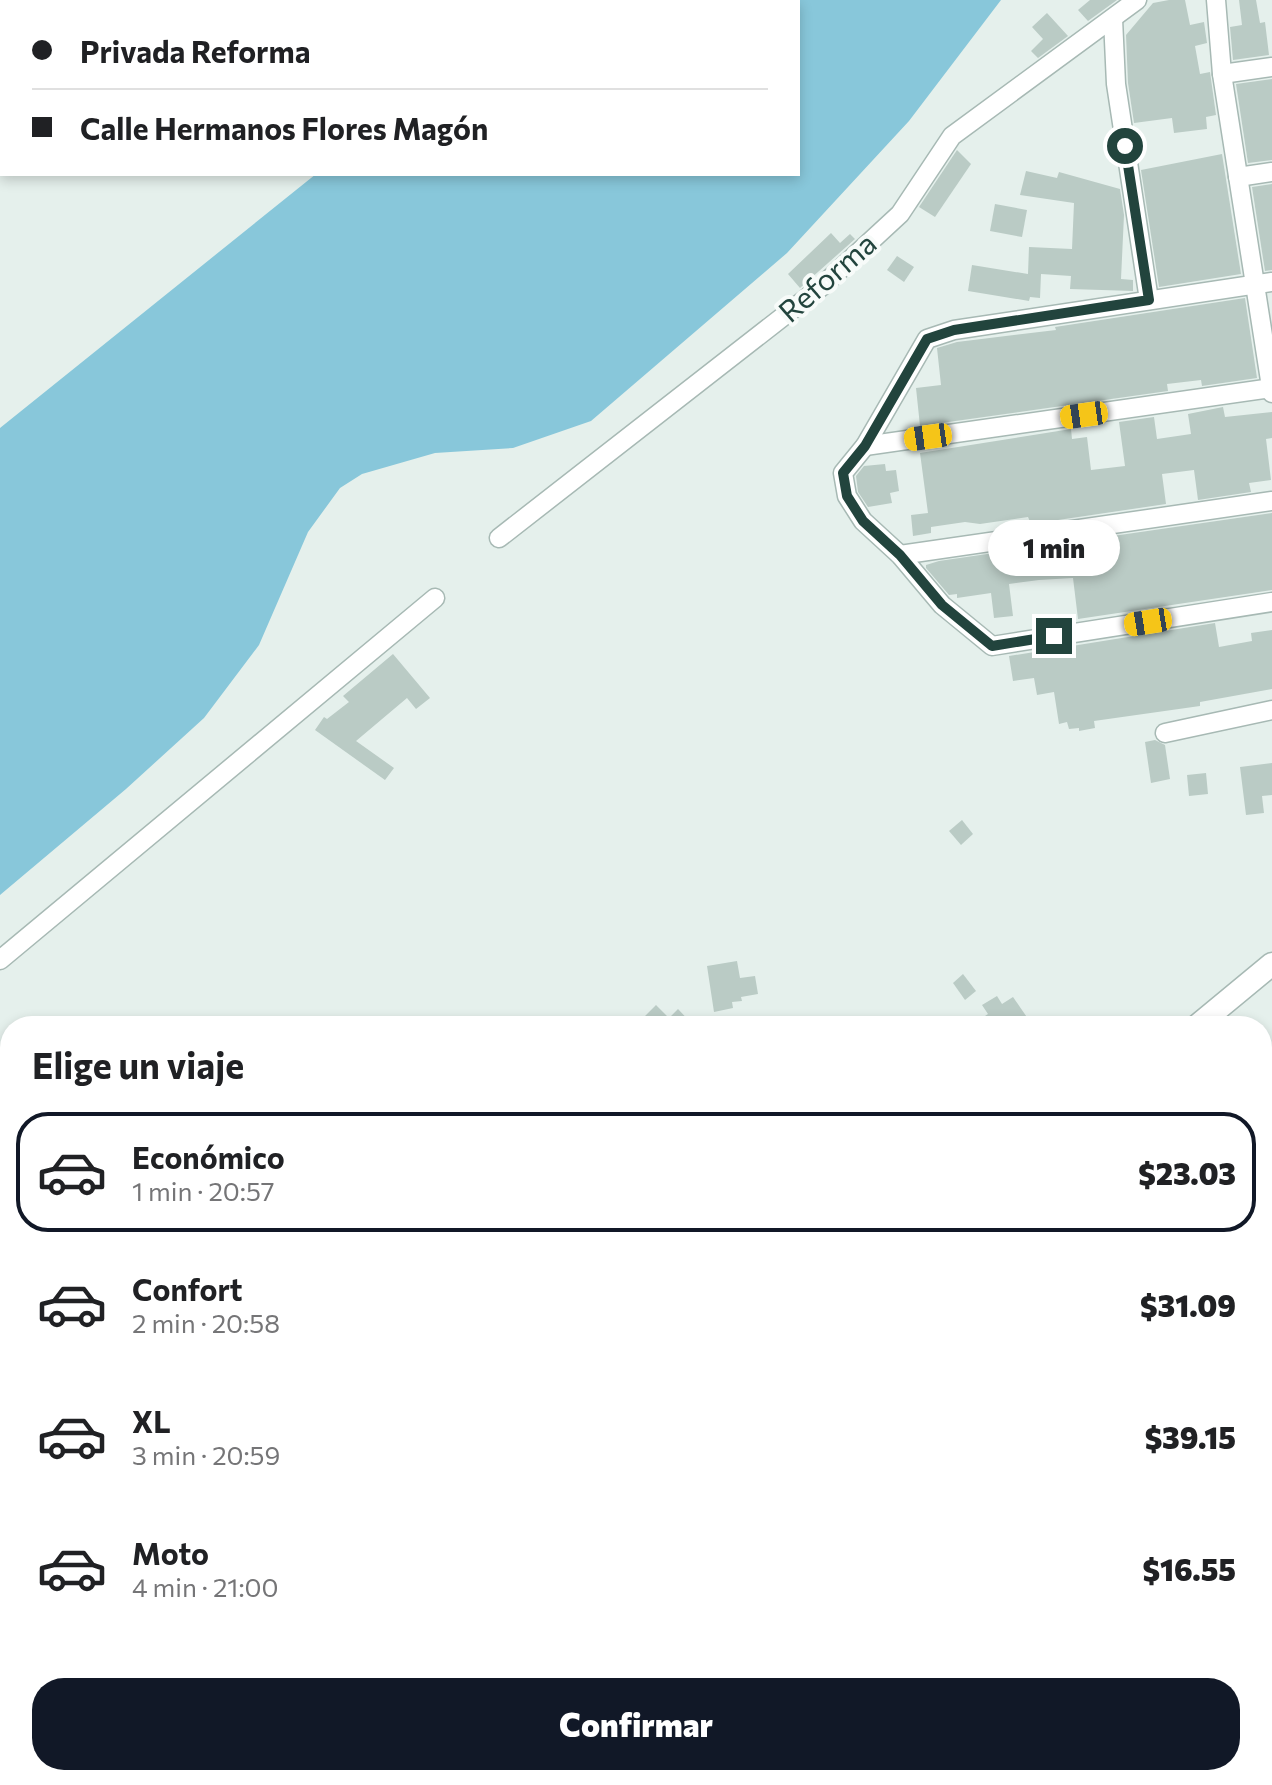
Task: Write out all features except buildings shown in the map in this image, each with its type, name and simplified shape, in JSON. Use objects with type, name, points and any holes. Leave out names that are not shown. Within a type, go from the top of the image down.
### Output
[{"type":"street","name":"Reforma","points":[[499,538],[821,287],[900,214],[952,136],[1137,0]]},
{"type":"street","points":[[865,446],[1272,390],[1265,283],[1238,177],[1222,74],[1216,0]]},
{"type":"street","points":[[1113,19],[1116,84],[1149,300]]},
{"type":"street","points":[[1222,74],[1272,67]]},
{"type":"street","points":[[1238,177],[1272,172]]},
{"type":"street","points":[[1265,283],[954,330],[927,339],[865,446],[843,473],[847,496],[863,521],[900,555],[942,605],[992,646],[1272,602]]},
{"type":"street","points":[[900,555],[1272,501]]},
{"type":"street","points":[[0,960],[435,598]]},
{"type":"street","points":[[1165,733],[1272,710]]},
{"type":"street","points":[[1209,1016],[1272,964]]},
{"type":"water","points":[[800,0],[1001,0],[909,121],[787,253],[591,421],[513,448],[435,453],[362,474],[340,488],[308,532],[259,645],[204,718],[126,789],[0,895],[0,428],[314,176],[800,176]]},
{"type":"route","points":[[1054,636],[992,646],[942,605],[900,555],[863,521],[847,496],[843,473],[865,446],[927,339],[954,330],[1149,300],[1125,146]]}]
